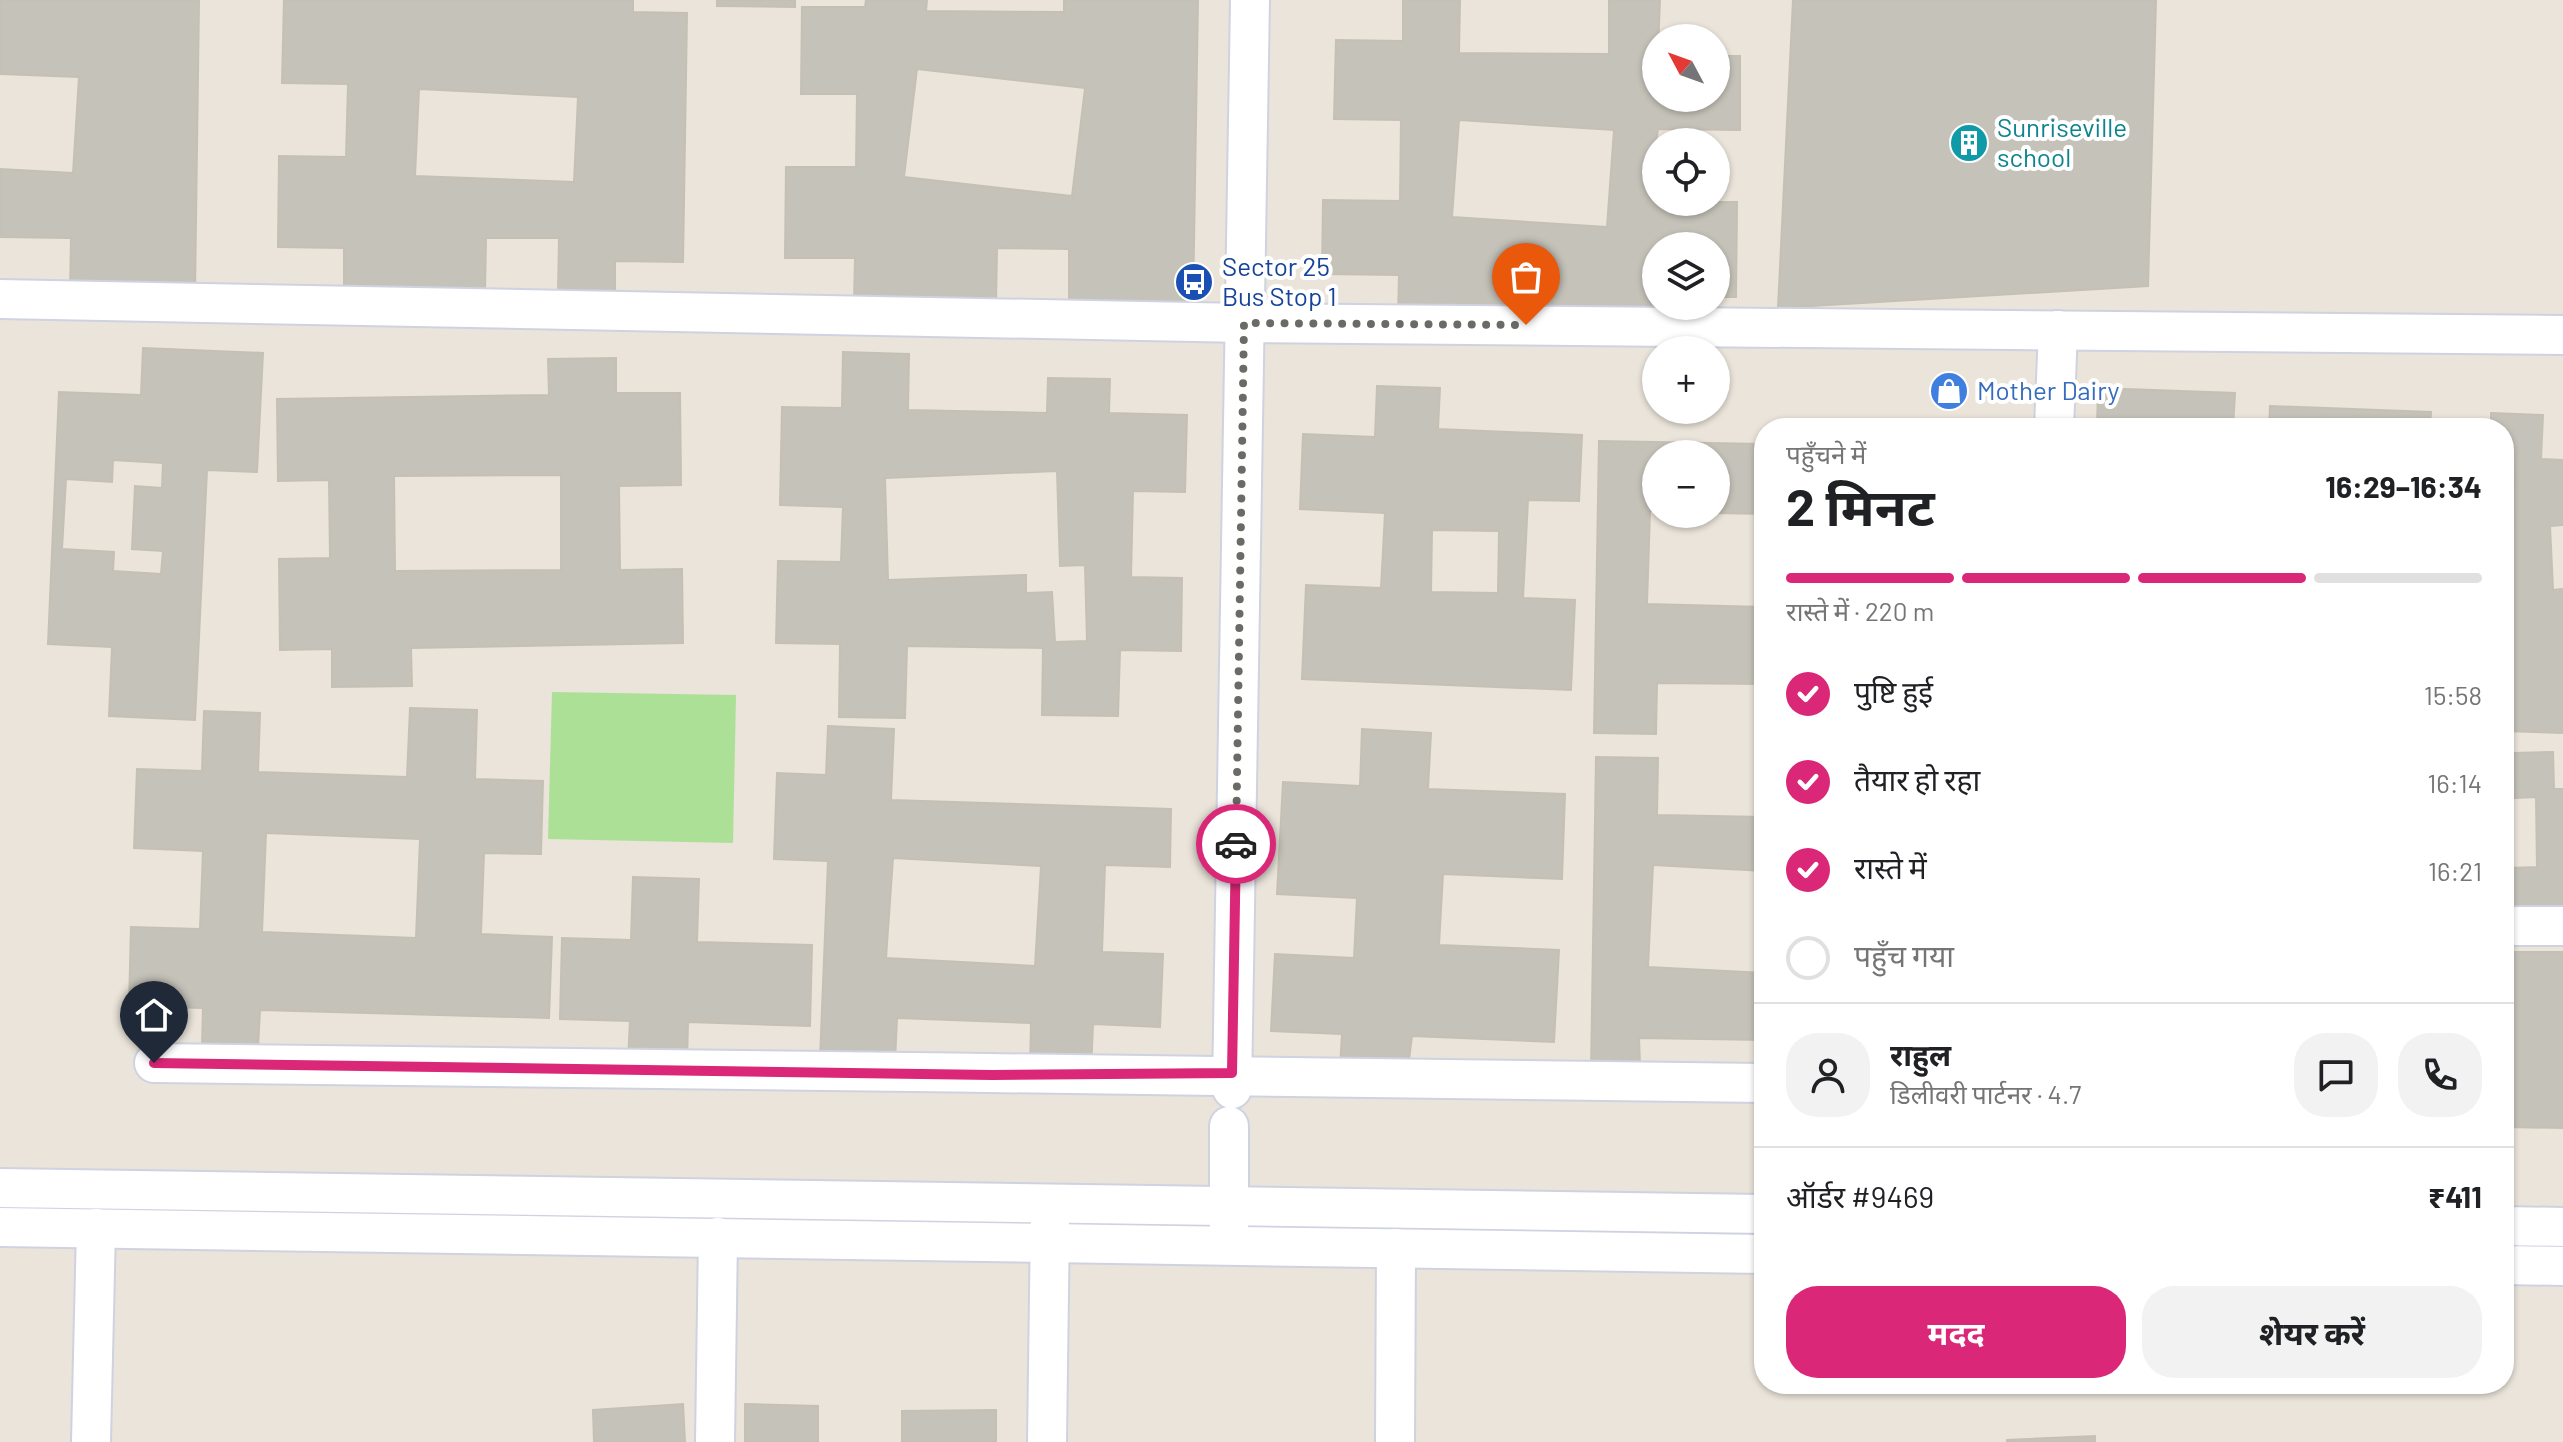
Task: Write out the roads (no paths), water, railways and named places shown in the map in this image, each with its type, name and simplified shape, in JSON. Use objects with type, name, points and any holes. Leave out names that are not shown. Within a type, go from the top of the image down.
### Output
[{"type":"street","points":[[1229,1245],[1250,0]]},
{"type":"street","points":[[0,299],[1244,323],[2563,335]]},
{"type":"street","points":[[2054,418],[2058,330]]},
{"type":"street","points":[[2514,926],[2563,926]]},
{"type":"street","points":[[154,1063],[975,1075],[1231,1096],[1754,1083]]},
{"type":"street","points":[[0,1188],[1754,1214]]},
{"type":"street","points":[[1047,1442],[1050,1204]]},
{"type":"street","points":[[2514,1226],[2563,1227]]},
{"type":"street","points":[[0,1227],[1754,1254]]},
{"type":"street","points":[[91,1442],[96,1228]]},
{"type":"street","points":[[715,1442],[718,1237]]},
{"type":"street","points":[[1395,1442],[1396,1248]]},
{"type":"street","points":[[2514,1265],[2563,1266]]},
{"type":"place","name":"Sunriseville school","points":[[1969,143]]},
{"type":"place","name":"Sector 25 Bus Stop 1","points":[[1194,282]]},
{"type":"place","name":"Mother Dairy","points":[[1949,391]]}]
